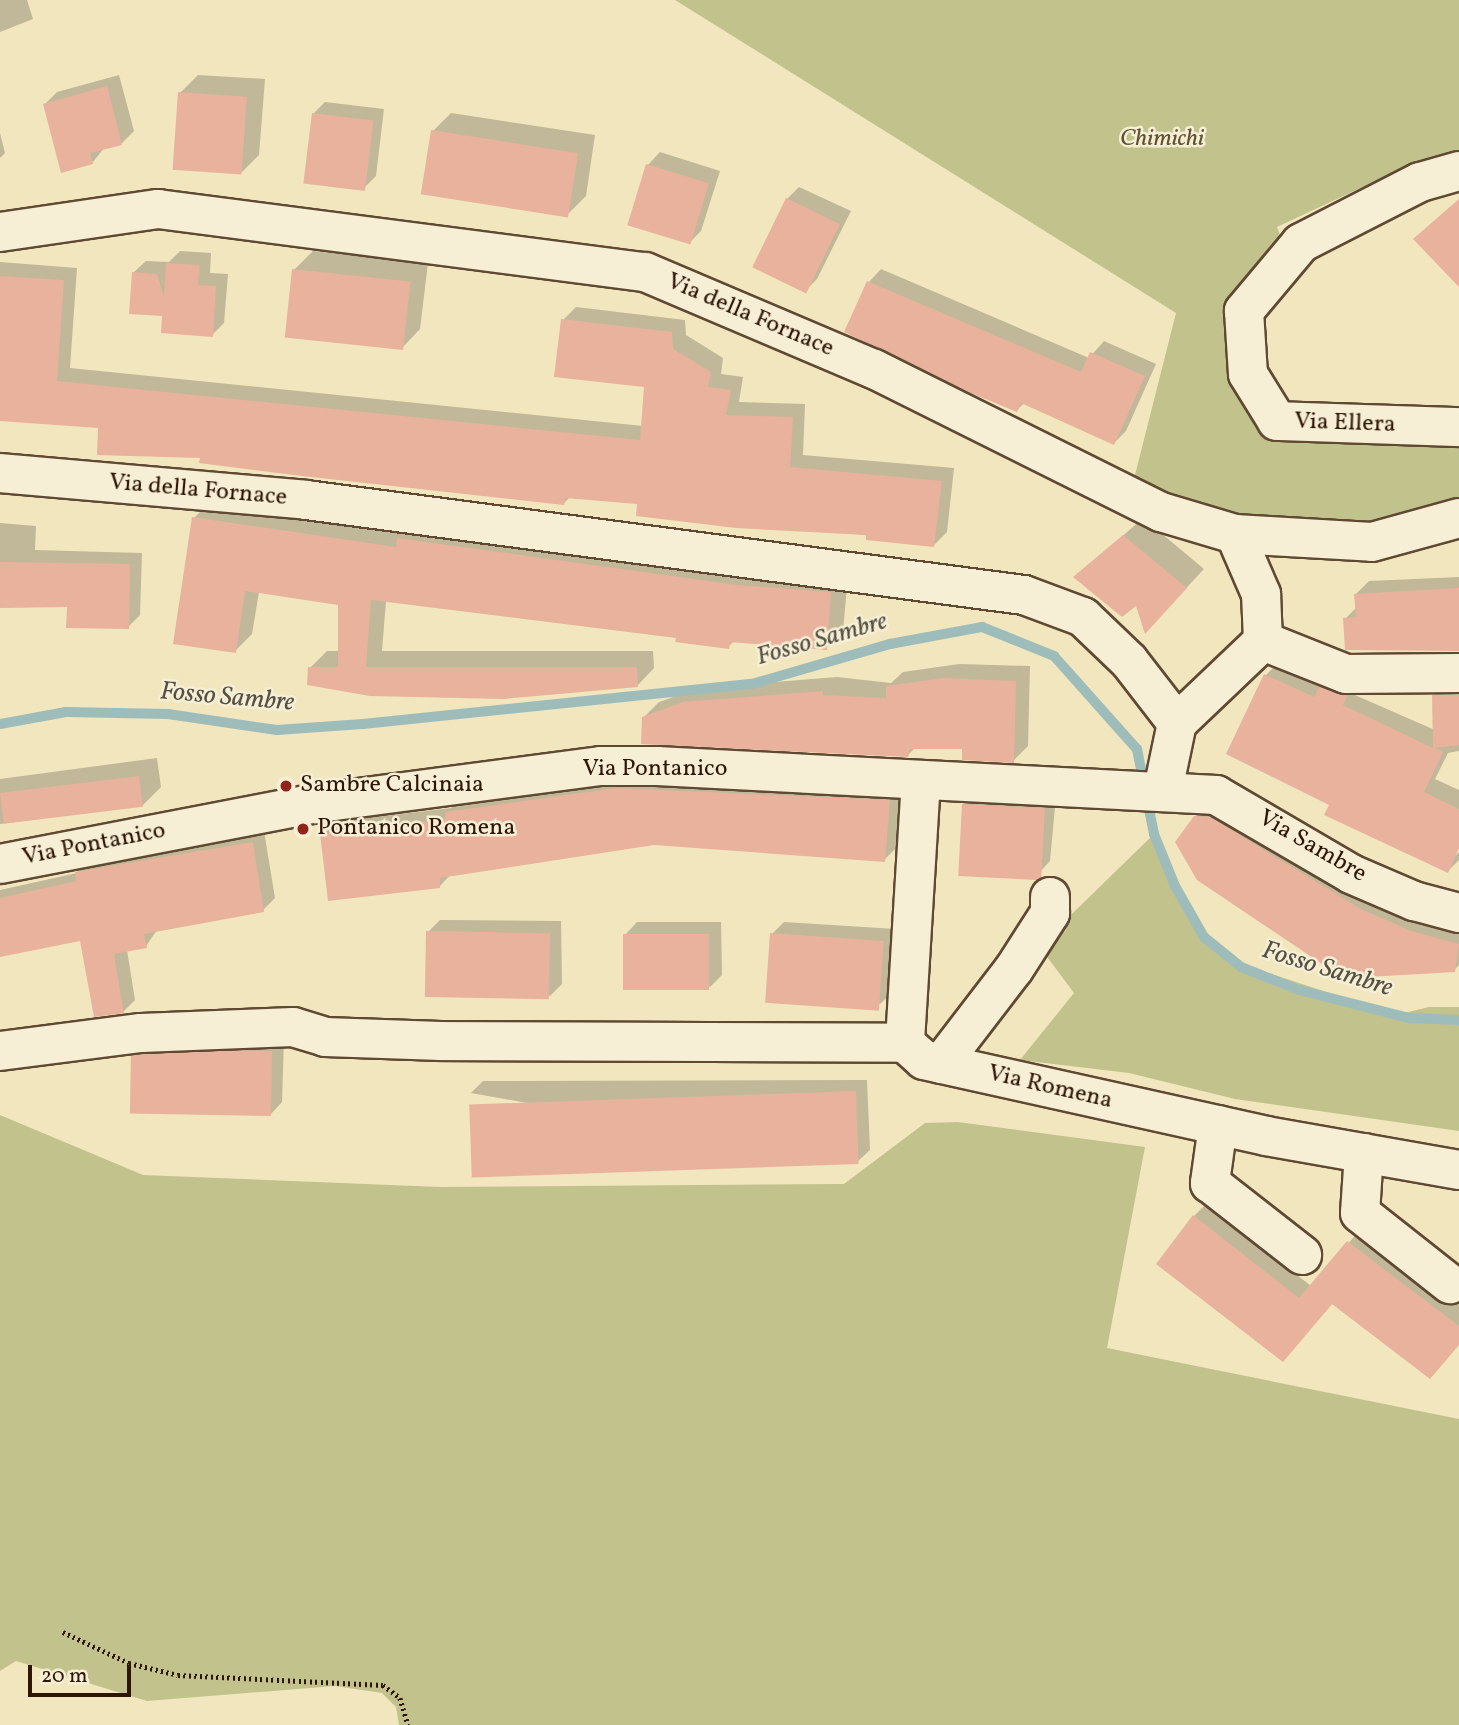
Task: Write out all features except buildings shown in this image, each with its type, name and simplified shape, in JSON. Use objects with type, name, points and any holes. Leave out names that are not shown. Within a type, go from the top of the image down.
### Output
[{"type":"street","name":"Via Ellera","points":[[1459,171],[1420,183],[1301,243],[1244,312],[1248,374],[1277,421],[1459,427]]},
{"type":"street","name":"Via della Fornace","points":[[0,232],[158,209],[645,272],[874,369],[1161,512],[1235,534]]},
{"type":"street","name":"Via della Fornace","points":[[0,474],[306,500],[1024,595],[1083,617],[1129,661],[1177,723]]},
{"type":"street","points":[[1158,789],[1177,723],[1263,641],[1261,594],[1235,534],[1373,542],[1459,518]]},
{"type":"street","points":[[1263,641],[1346,674],[1459,673]]},
{"type":"street","name":"Via Pontanico","points":[[0,864],[302,806],[601,766],[1065,786]]},
{"type":"street","points":[[0,1051],[141,1033],[293,1027],[325,1037],[441,1041],[905,1043],[920,780]]},
{"type":"street","name":"Via Sambre","points":[[1065,786],[1158,789],[1216,795],[1351,874],[1414,901],[1459,913]]},
{"type":"street","points":[[941,1063],[1014,969],[1050,913],[1050,897]]},
{"type":"street","name":"Via Romena","points":[[905,1043],[924,1060],[1218,1125],[1459,1170]]},
{"type":"street","points":[[1218,1125],[1210,1183],[1302,1255]]},
{"type":"street","points":[[1364,1153],[1360,1213],[1450,1284]]},
{"type":"path","points":[[63,1632],[129,1663],[178,1675],[383,1685],[400,1698],[408,1725]]},
{"type":"green space","name":"Chimichi","points":[[675,0],[1459,0],[1459,150],[1418,161],[1277,227],[1284,246],[1231,315],[1253,416],[1459,440],[1459,500],[1372,524],[1231,515],[1134,479],[1176,313]]},
{"type":"green space","points":[[1154,834],[1199,929],[1235,962],[1396,1015],[1429,1007],[1459,1007],[1459,1131],[1235,1099],[1129,1073],[1020,1060],[1074,993],[1039,946]]},
{"type":"green space","points":[[0,1115],[143,1175],[440,1187],[844,1184],[925,1123],[958,1122],[1145,1147],[1107,1348],[1459,1419],[1459,1725],[399,1725],[396,1707],[382,1693],[335,1686],[147,1701],[16,1661],[0,1671]]},
{"type":"waterway","name":"Fosso Sambre","points":[[0,724],[66,712],[168,714],[277,730],[363,724],[752,684],[890,644],[982,627],[1054,656],[1137,749],[1154,834],[1175,886],[1204,937],[1241,967],[1299,990],[1409,1018],[1459,1020]]},
{"type":"place","name":"Sambre Calcinaia","points":[[286,786]]},
{"type":"place","name":"Pontanico Romena","points":[[303,829]]}]
